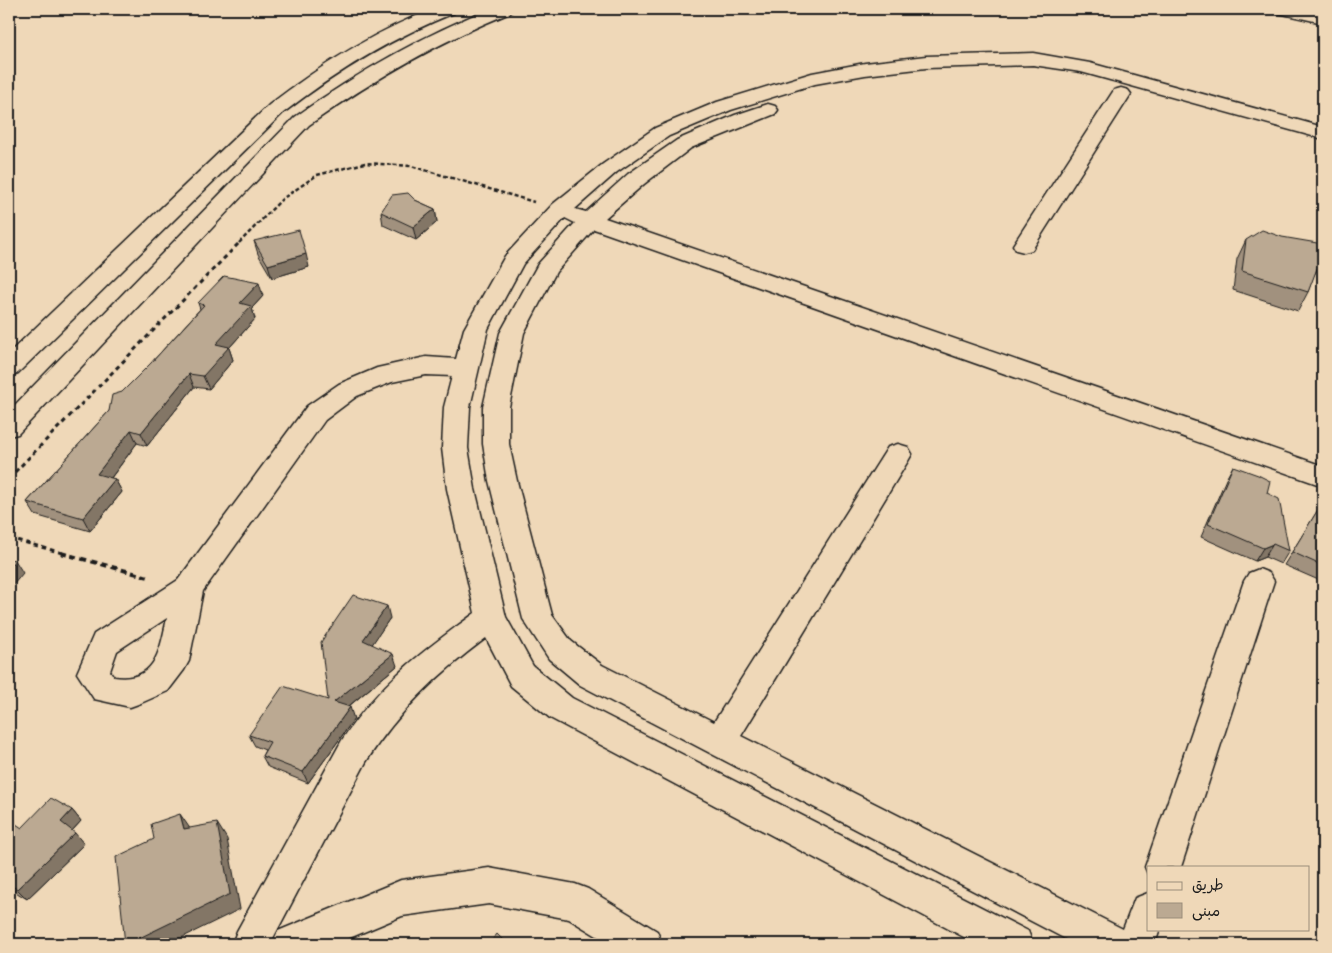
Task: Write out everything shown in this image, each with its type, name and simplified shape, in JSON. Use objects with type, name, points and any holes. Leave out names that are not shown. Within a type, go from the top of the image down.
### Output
[{"type":"street","points":[[9,367],[276,109],[318,75],[365,47],[412,22],[448,9]]},
{"type":"street","points":[[9,427],[302,121],[356,83],[412,50],[470,22],[504,9]]},
{"type":"street","points":[[1284,9],[1323,18]]},
{"type":"street","points":[[1015,944],[561,708],[522,676],[491,618],[461,489],[455,448],[457,407],[476,329],[513,262],[561,210],[610,168],[662,132],[724,106],[812,78],[865,69],[926,62],[1033,59],[1083,67],[1323,133]]},
{"type":"street","points":[[1113,944],[591,675],[560,650],[538,619],[510,510],[496,444],[496,407],[512,333],[546,269],[589,220],[636,179],[684,144],[742,119],[826,93],[935,76],[1035,74],[1075,80],[1323,151]]},
{"type":"street","points":[[1024,245],[1121,94]]},
{"type":"street","points":[[561,210],[1323,476]]},
{"type":"street","points":[[189,588],[316,413],[348,390],[386,374],[426,366],[466,368]]},
{"type":"street","points":[[720,741],[898,454]]},
{"type":"street","points":[[1163,866],[1259,581]]},
{"type":"street","points":[[250,944],[354,750],[368,728],[402,688],[422,670],[491,618]]},
{"type":"street","points":[[291,944],[401,898],[489,886],[575,902],[644,944]]},
{"type":"street","points":[[1137,944],[1147,914]]},
{"type":"path","points":[[9,478],[282,199],[317,175],[365,163],[411,166],[561,210]]},
{"type":"path","points":[[9,538],[189,588]]},
{"type":"building","points":[[408,193],[415,200],[435,209],[413,227],[381,212],[392,195]]},
{"type":"building","points":[[299,230],[306,254],[268,265],[254,241]]},
{"type":"building","points":[[1262,230],[1282,237],[1323,244],[1323,257],[1308,292],[1242,271],[1246,240]]},
{"type":"building","points":[[224,276],[259,283],[240,303],[251,306],[216,344],[229,347],[203,376],[189,374],[141,433],[131,430],[97,474],[115,479],[83,518],[27,502],[109,411],[112,395],[122,392],[151,363],[204,305],[198,303]]},
{"type":"building","points":[[1233,466],[1270,481],[1267,493],[1279,499],[1289,551],[1273,544],[1263,548],[1208,524]]},
{"type":"building","points":[[1319,508],[1323,509],[1323,566],[1292,552]]},
{"type":"building","points":[[9,559],[15,560],[9,568]]},
{"type":"building","points":[[353,595],[387,606],[363,640],[393,654],[334,702],[350,707],[303,772],[262,756],[270,742],[249,735],[283,686],[328,700],[321,642]]},
{"type":"building","points":[[51,798],[72,810],[61,822],[75,833],[17,889],[9,884],[9,836],[16,824],[22,828]]},
{"type":"building","points":[[180,814],[184,829],[217,823],[230,894],[125,944],[116,857],[154,839],[151,824]]},
{"type":"building","points":[[497,934],[507,944],[489,944]]}]
